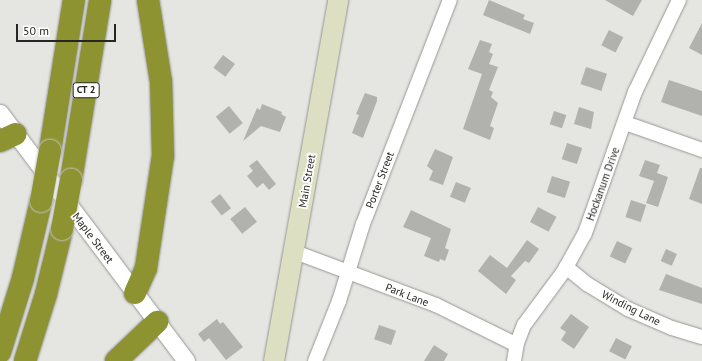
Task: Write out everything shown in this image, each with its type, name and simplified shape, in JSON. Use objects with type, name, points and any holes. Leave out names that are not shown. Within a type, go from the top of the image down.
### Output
[{"type":"highway","name":"CT 2","points":[[0,352],[23,278],[41,201],[74,0]]},
{"type":"highway","name":"CT 2","points":[[25,361],[46,294],[62,229],[100,0]]},
{"type":"highway","points":[[134,293],[146,268],[163,156],[161,82],[148,0]]},
{"type":"highway","points":[[116,361],[156,322]]},
{"type":"main road","name":"Main Street","points":[[274,361],[295,252],[338,0]]},
{"type":"street","name":"Porter Street","points":[[315,361],[348,272],[363,224],[450,0]]},
{"type":"street","name":"Hockanum Drive","points":[[514,361],[516,345],[526,322],[566,267],[590,220],[644,73],[679,0]]},
{"type":"street","name":"Maple Street","points":[[0,113],[8,138],[134,293],[186,361]]},
{"type":"street","points":[[625,123],[702,150]]},
{"type":"street","name":"Park Lane","points":[[295,252],[436,306],[516,345]]},
{"type":"street","name":"Winding Lane","points":[[566,267],[591,287],[628,309],[672,328],[702,337]]},
{"type":"building","points":[[489,0],[525,15],[523,19],[534,23],[530,34],[483,15]]},
{"type":"building","points":[[605,0],[642,0],[633,16]]},
{"type":"building","points":[[702,23],[702,55],[689,48]]},
{"type":"building","points":[[609,30],[623,37],[616,52],[601,45]]},
{"type":"building","points":[[480,40],[492,44],[489,52],[493,54],[489,64],[498,67],[489,90],[493,92],[491,97],[498,103],[490,126],[494,128],[490,140],[463,129],[482,74],[468,69]]},
{"type":"building","points":[[223,55],[235,64],[225,77],[213,68]]},
{"type":"building","points":[[586,67],[607,74],[601,91],[580,84]]},
{"type":"building","points":[[669,80],[702,91],[702,116],[661,102]]},
{"type":"building","points":[[365,93],[377,97],[377,101],[363,138],[352,133],[359,115],[356,114]]},
{"type":"building","points":[[262,104],[282,112],[281,114],[286,117],[280,132],[261,126],[243,141],[257,108],[260,110]]},
{"type":"building","points":[[229,106],[243,123],[230,134],[216,117]]},
{"type":"building","points":[[579,107],[594,112],[591,129],[574,124]]},
{"type":"building","points":[[554,111],[566,115],[562,128],[550,124]]},
{"type":"building","points":[[567,143],[582,148],[577,164],[562,159]]},
{"type":"building","points":[[435,149],[453,157],[443,185],[429,180],[433,171],[427,166]]},
{"type":"building","points":[[257,160],[276,184],[269,190],[263,183],[257,188],[247,176],[253,171],[249,166]]},
{"type":"building","points":[[645,160],[660,165],[657,173],[668,177],[658,207],[646,203],[654,181],[639,176]]},
{"type":"building","points":[[700,168],[702,168],[702,204],[689,199]]},
{"type":"building","points":[[552,176],[570,182],[565,198],[547,192]]},
{"type":"building","points":[[456,182],[471,188],[465,203],[450,197]]},
{"type":"building","points":[[220,194],[231,208],[222,216],[211,201]]},
{"type":"building","points":[[631,200],[646,205],[641,222],[625,217]]},
{"type":"building","points":[[245,207],[257,222],[242,234],[230,219]]},
{"type":"building","points":[[538,207],[557,217],[549,232],[530,222]]},
{"type":"building","points":[[411,210],[451,229],[445,248],[449,250],[445,261],[440,259],[439,262],[424,256],[431,238],[403,227]]},
{"type":"building","points":[[527,240],[539,249],[529,263],[525,261],[511,276],[516,280],[506,294],[478,271],[490,255],[507,268]]},
{"type":"building","points":[[617,241],[632,248],[625,264],[610,256]]},
{"type":"building","points":[[666,249],[677,254],[672,266],[661,261]]},
{"type":"building","points":[[666,274],[702,288],[702,304],[659,290]]},
{"type":"building","points":[[571,314],[589,327],[574,349],[561,340],[566,332],[560,328]]},
{"type":"building","points":[[217,319],[220,324],[223,322],[243,347],[226,360],[209,338],[204,342],[198,334]]},
{"type":"building","points":[[379,325],[396,331],[391,345],[374,339]]},
{"type":"building","points":[[616,338],[632,346],[625,360],[609,351]]},
{"type":"building","points":[[434,345],[448,354],[444,361],[424,361]]}]
